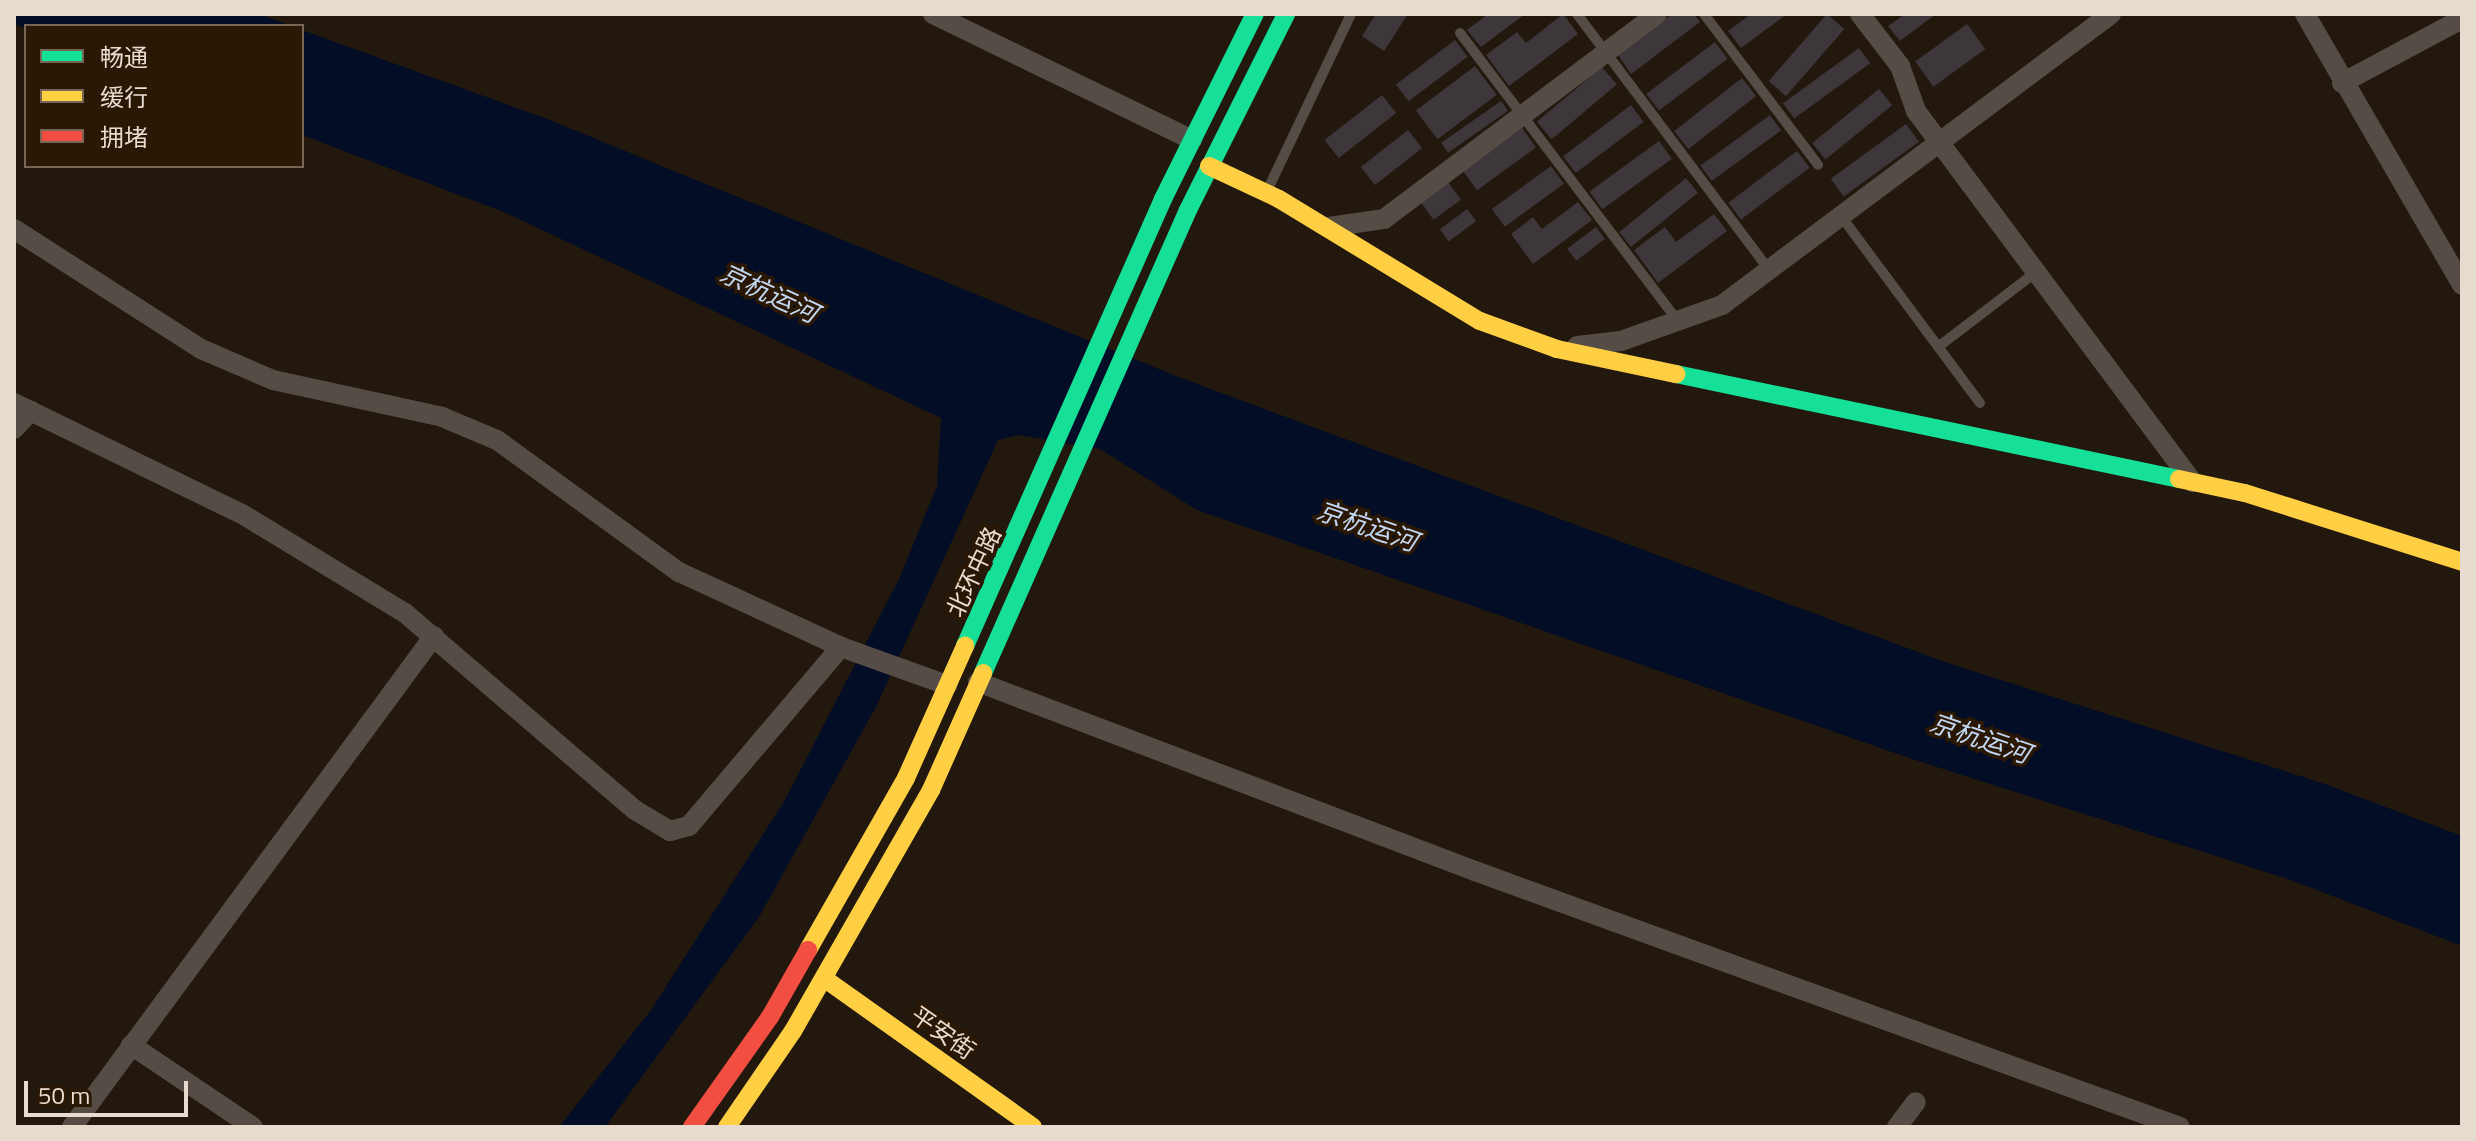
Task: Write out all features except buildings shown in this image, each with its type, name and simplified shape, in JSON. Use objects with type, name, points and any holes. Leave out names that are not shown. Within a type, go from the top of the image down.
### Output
[{"type":"main road","name":"北环中路","points":[[692,1127],[732,1076],[817,939],[906,778],[1049,467],[1192,140],[1255,14]]},
{"type":"main road","name":"北环中路","points":[[727,1127],[825,979],[931,790],[1209,166],[1286,14]]},
{"type":"main road","points":[[1209,166],[1266,193],[1480,321],[1557,349],[2193,482],[2353,523],[2462,562]]},
{"type":"main road","name":"平安街","points":[[825,979],[1033,1127]]},
{"type":"street","points":[[933,14],[1192,140]]},
{"type":"street","points":[[1325,227],[1384,219],[1657,14]]},
{"type":"street","points":[[1860,14],[1900,66],[1916,111],[2193,482]]},
{"type":"street","points":[[1557,349],[1621,341],[1722,305],[2111,14]]},
{"type":"street","points":[[2305,14],[2342,83],[2462,285]]},
{"type":"street","points":[[2342,83],[2438,22],[2462,19]]},
{"type":"street","points":[[14,229],[201,349],[273,380],[442,417],[497,440],[679,572],[841,647],[947,685]]},
{"type":"street","points":[[14,429],[22,407],[242,514],[434,636],[635,810],[675,832],[689,826],[841,647]]},
{"type":"street","points":[[72,1127],[434,636]]},
{"type":"street","points":[[978,682],[1475,871],[2180,1127]]},
{"type":"street","points":[[131,1045],[253,1127]]},
{"type":"street","points":[[1897,1127],[1916,1102]]},
{"type":"lane","points":[[1266,193],[1351,14]]},
{"type":"lane","points":[[1577,14],[1769,270]]},
{"type":"lane","points":[[1704,14],[1818,165]]},
{"type":"lane","points":[[1460,33],[1676,319]]},
{"type":"lane","points":[[1841,216],[1980,403]]},
{"type":"lane","points":[[1938,347],[2036,272]]},
{"type":"water","points":[[14,14],[259,14],[286,24],[24,24],[24,27],[14,24]]},
{"type":"water","name":"京杭运河","points":[[304,31],[547,119],[1176,376],[1945,662],[2325,784],[2462,836],[2462,946],[2291,880],[1912,759],[1197,510],[1100,449],[1019,435],[998,440],[877,705],[759,917],[605,1127],[559,1127],[651,1010],[785,800],[900,577],[937,486],[941,418],[506,213],[304,136]]},
{"type":"traffic: fast","points":[[965,646],[1163,199],[1255,14]]},
{"type":"traffic: fast","points":[[983,673],[1188,210],[1286,14]]},
{"type":"traffic: fast","points":[[1676,374],[2179,479]]},
{"type":"traffic: slow","points":[[1209,166],[1279,199],[1480,321],[1557,349],[1676,374]]},
{"type":"traffic: slow","points":[[2179,479],[2245,493],[2462,562]]},
{"type":"traffic: slow","points":[[808,950],[906,778],[965,646]]},
{"type":"traffic: slow","points":[[727,1127],[793,1031],[931,790],[983,673]]},
{"type":"traffic: slow","points":[[825,979],[1033,1127]]},
{"type":"traffic: jam","points":[[692,1127],[770,1017],[808,950]]}]
